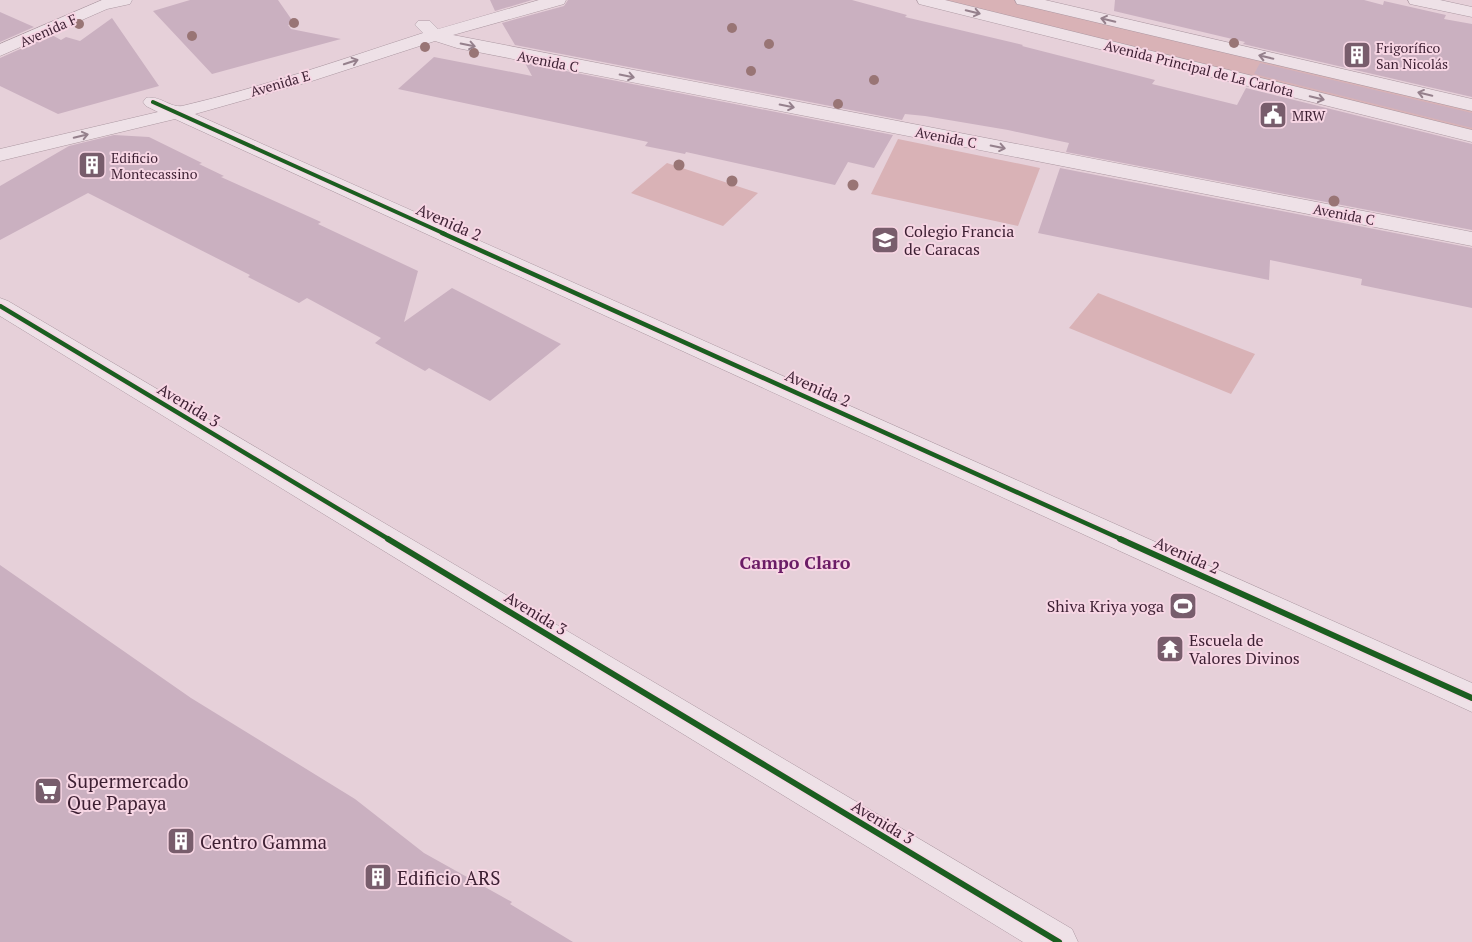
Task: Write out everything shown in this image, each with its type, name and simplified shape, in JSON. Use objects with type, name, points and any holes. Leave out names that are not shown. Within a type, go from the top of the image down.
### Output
[{"type":"street","name":"Avenida F","points":[[0,51],[102,5],[124,0]]},
{"type":"street","name":"Avenida E","points":[[0,155],[177,112],[305,77],[430,30],[518,0]]},
{"type":"street","name":"Avenida E","points":[[0,155],[54,128],[430,30],[558,0]]},
{"type":"street","name":"Avenida Principal de La Carlota","points":[[925,0],[1472,136]]},
{"type":"street","name":"Avenida Principal de La Carlota","points":[[1023,0],[1472,105]]},
{"type":"street","points":[[1416,0],[1472,12]]},
{"type":"street","name":"Avenida C","points":[[430,30],[472,46],[1472,239]]},
{"type":"street","name":"Avenida 2","points":[[153,102],[1472,698]]},
{"type":"street","name":"Avenida 3","points":[[0,306],[1059,942]]},
{"type":"shaded area","points":[[925,0],[1023,0],[1472,105],[1472,136]]},
{"type":"shaded area","points":[[898,139],[1040,168],[1018,226],[871,194]]},
{"type":"shaded area","points":[[667,163],[758,193],[723,226],[631,193]]},
{"type":"shaded area","points":[[1098,293],[1255,354],[1231,394],[1069,328]]},
{"type":"building","points":[[190,0],[278,0],[294,23],[288,25],[291,29],[341,39],[212,74],[153,11]]},
{"type":"building","points":[[490,0],[532,0],[495,11]]},
{"type":"building","points":[[568,0],[852,0],[907,15],[905,17],[1023,45],[1155,80],[1152,84],[1237,105],[1246,88],[1472,144],[1472,230],[1066,152],[1069,143],[1008,130],[905,114],[902,120],[515,45],[502,23],[564,6]]},
{"type":"building","points":[[1115,0],[1364,0],[1383,5],[1384,1],[1446,15],[1444,19],[1472,24],[1472,97],[1243,44],[1245,42],[1114,11]]},
{"type":"building","points":[[0,12],[34,27],[0,42]]},
{"type":"building","points":[[112,18],[159,86],[58,114],[0,86],[0,58],[52,35],[61,40],[66,37],[80,41]]},
{"type":"building","points":[[434,57],[532,76],[525,63],[893,135],[874,168],[848,162],[835,185],[686,152],[685,154],[645,146],[648,142],[398,89]]},
{"type":"building","points":[[1260,63],[1472,113],[1472,128],[1254,74]]},
{"type":"building","points":[[114,135],[149,137],[224,176],[221,177],[321,222],[318,224],[418,271],[404,322],[452,288],[561,344],[490,401],[429,368],[425,371],[375,343],[381,338],[307,298],[299,303],[248,277],[250,275],[88,193],[0,240],[0,186],[69,146]]},
{"type":"building","points":[[1060,168],[1472,248],[1472,308],[1361,285],[1362,279],[1270,260],[1269,280],[1038,233]]},
{"type":"building","points":[[0,565],[191,698],[355,799],[424,853],[512,902],[510,904],[573,942],[0,942]]},
{"type":"cycle path","points":[[153,102],[1472,698]]},
{"type":"cycle path","points":[[0,306],[1059,942]]},
{"type":"place","name":"Frigorífico San Nicolás","points":[[1357,55]]},
{"type":"place","name":"MRW","points":[[1273,115]]},
{"type":"place","name":"Edificio Montecassino","points":[[92,165]]},
{"type":"place","name":"Colegio Francia de Caracas","points":[[885,240]]},
{"type":"place","name":"Shiva Kriya yoga","points":[[1183,606]]},
{"type":"place","name":"Escuela de Valores Divinos","points":[[1170,649]]},
{"type":"place","name":"Supermercado Que Papaya","points":[[48,791]]},
{"type":"place","name":"Centro Gamma","points":[[181,841]]},
{"type":"place","name":"Edificio ARS","points":[[378,877]]},
{"type":"district","name":"Campo Claro","points":[[795,562]]}]
